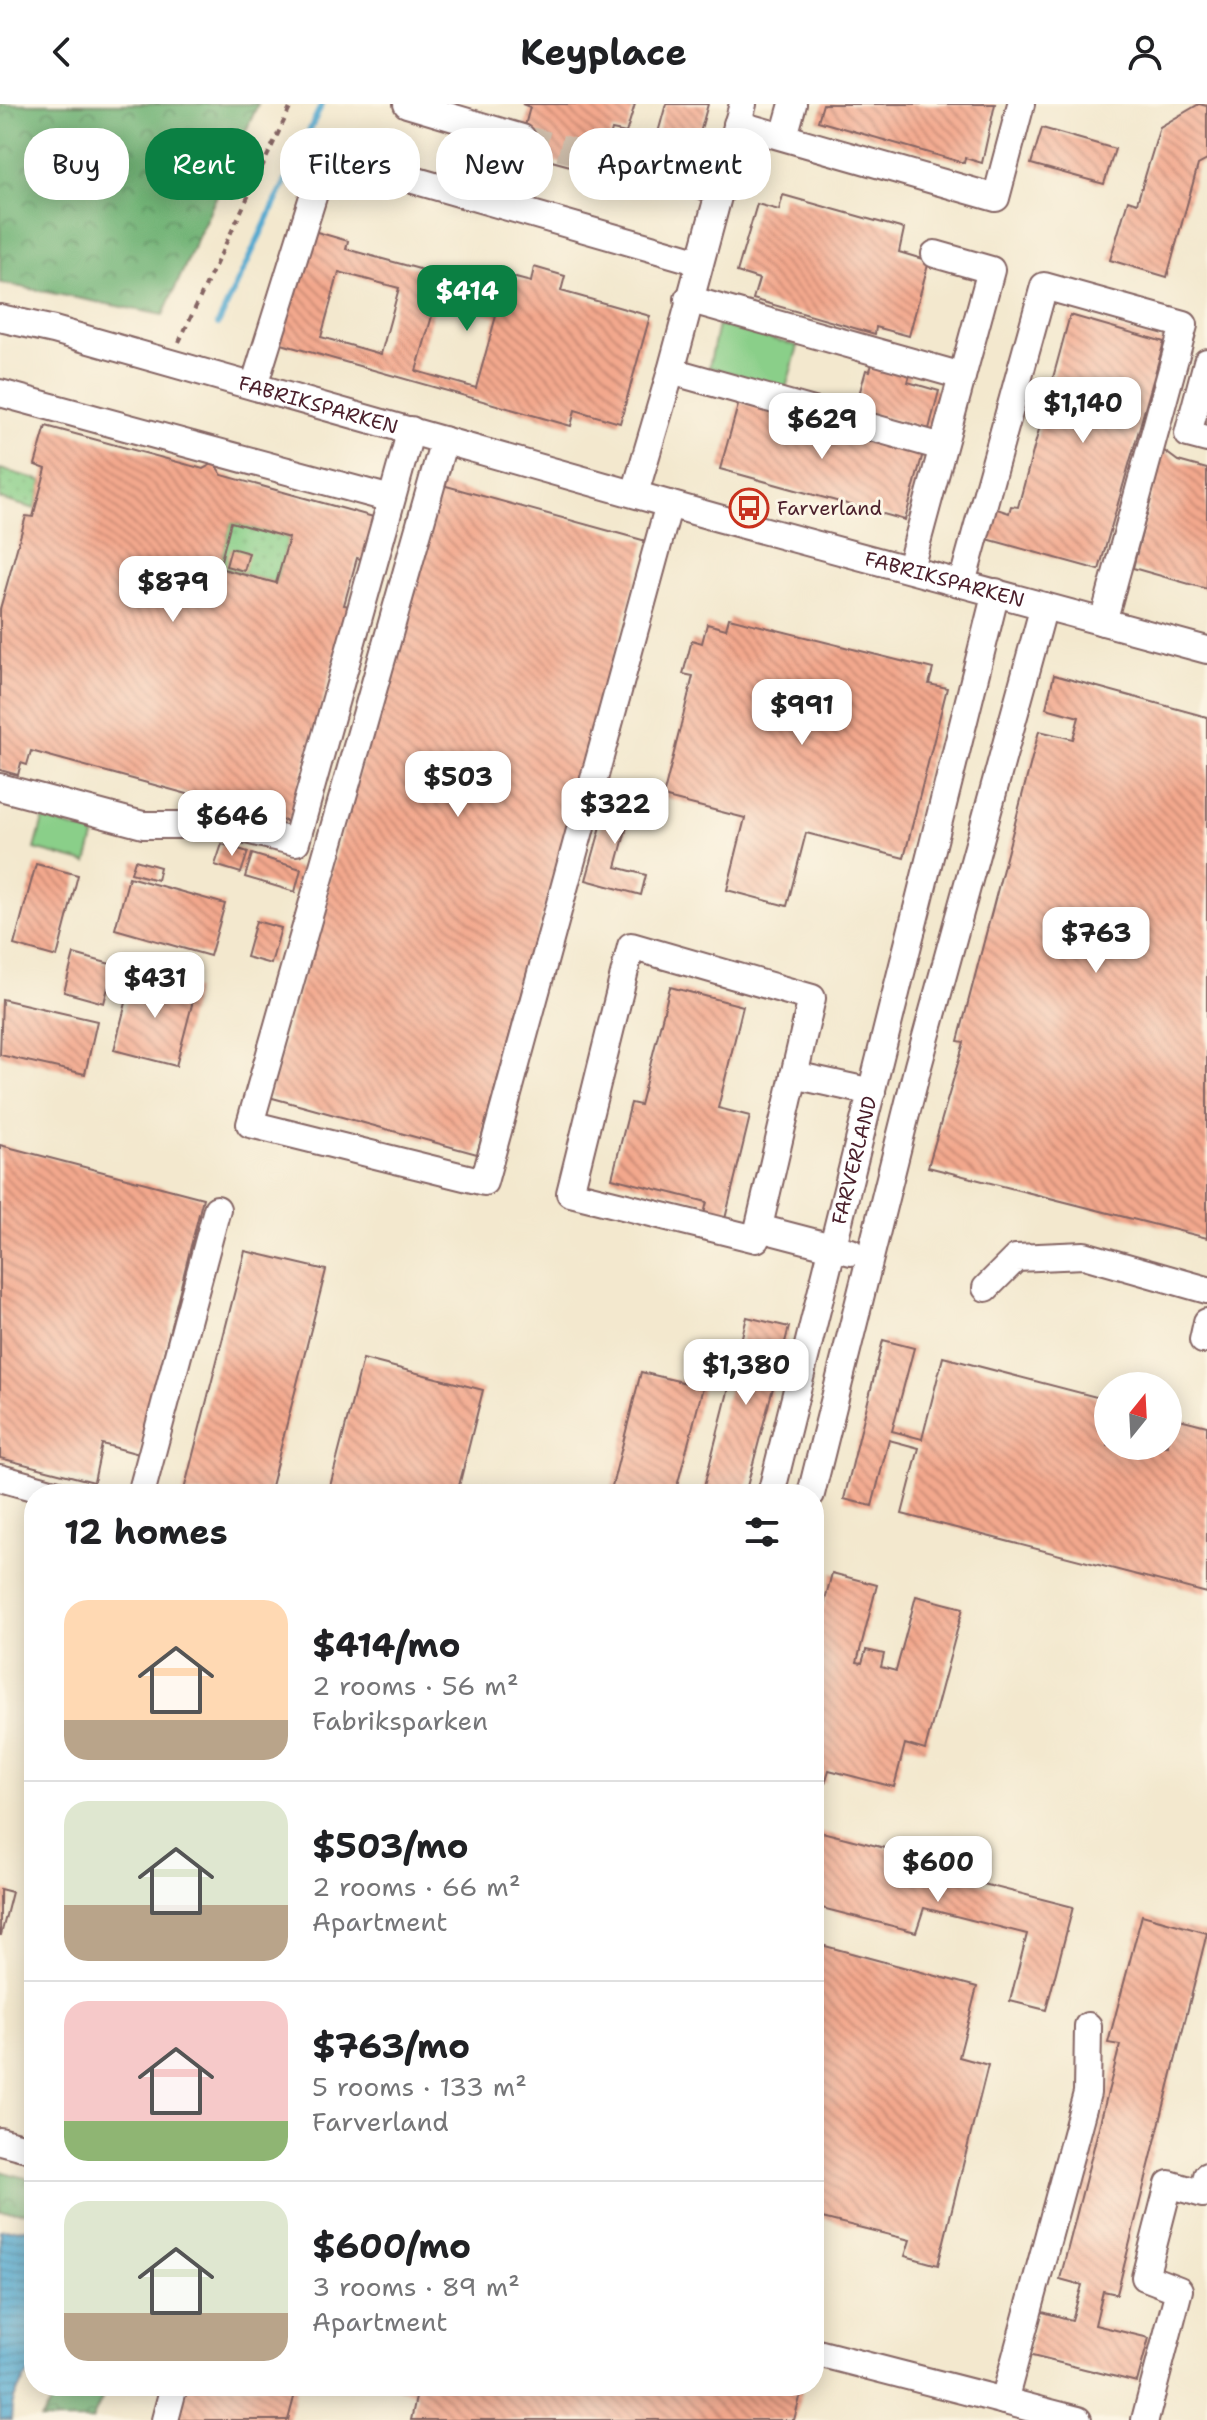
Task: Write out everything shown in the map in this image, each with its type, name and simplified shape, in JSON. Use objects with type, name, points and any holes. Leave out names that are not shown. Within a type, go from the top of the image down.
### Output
[{"type":"street","points":[[407,104],[488,128]]},
{"type":"street","points":[[784,136],[793,104]]},
{"type":"street","points":[[740,114],[784,136],[996,198],[1021,104]]},
{"type":"street","points":[[254,386],[326,155],[700,262]]},
{"type":"street","points":[[635,493],[716,200]]},
{"type":"street","points":[[910,568],[991,270],[935,254]]},
{"type":"street","points":[[962,583],[1044,286],[1184,325],[1103,622]]},
{"type":"street","points":[[688,299],[962,376]]},
{"type":"street","name":"FABRIKSPARKEN","points":[[0,318],[170,362],[669,504],[1207,650]]},
{"type":"street","points":[[1207,362],[1188,434],[1207,439]]},
{"type":"street","points":[[671,371],[942,447]]},
{"type":"street","points":[[0,393],[391,499]]},
{"type":"street","points":[[0,787],[143,825],[225,825],[296,842],[411,430]]},
{"type":"street","points":[[444,440],[250,1124],[484,1182],[669,504]]},
{"type":"street","name":"FARVERLAND","points":[[774,1484],[996,592]]},
{"type":"street","name":"FARVERLAND","points":[[814,1484],[956,928],[1044,606]]},
{"type":"street","points":[[915,917],[956,928]]},
{"type":"street","points":[[631,946],[812,998],[759,1228],[756,1239],[570,1193],[631,946]]},
{"type":"street","points":[[794,1075],[872,1092]]},
{"type":"street","points":[[144,1484],[217,1209]]},
{"type":"street","points":[[759,1228],[870,1257]]},
{"type":"street","points":[[986,1288],[1016,1258],[1084,1255],[1207,1290]]},
{"type":"street","points":[[816,1319],[853,1328]]},
{"type":"street","points":[[0,1478],[24,1485]]},
{"type":"street","points":[[1004,2401],[1087,2093],[1088,2026]]},
{"type":"street","points":[[0,2141],[24,2147]]},
{"type":"street","points":[[1145,2420],[1179,2290],[1145,2277],[1169,2184],[1203,2194],[1207,2176]]},
{"type":"street","points":[[824,2355],[1078,2420]]},
{"type":"street","points":[[165,2420],[171,2396]]},
{"type":"path","points":[[170,362],[292,104]]},
{"type":"green space","points":[[0,104],[258,104],[247,128],[145,128],[145,200],[215,200],[163,315],[0,283]]},
{"type":"green space","points":[[718,325],[798,346],[786,388],[709,367]]},
{"type":"green space","points":[[0,469],[43,481],[35,509],[0,499]]},
{"type":"green space","points":[[231,522],[289,538],[276,583],[219,568]]},
{"type":"green space","points":[[43,819],[95,834],[87,863],[35,849]]},
{"type":"green space","points":[[0,2171],[24,2177],[24,2212],[0,2211]]},
{"type":"green space","points":[[56,2396],[103,2396],[92,2420],[41,2420]]},
{"type":"water","points":[[24,2228],[24,2382],[12,2406],[12,2420],[0,2420],[0,2230]]},
{"type":"building","points":[[522,104],[635,104],[628,128],[569,128],[569,166],[553,161],[553,128],[524,128],[530,107]]},
{"type":"building","points":[[666,104],[708,104],[701,128],[659,128]]},
{"type":"building","points":[[823,104],[995,104],[982,163],[965,158],[964,163],[818,121]]},
{"type":"building","points":[[1199,104],[1207,106],[1207,160],[1198,165],[1167,277],[1110,260],[1128,200],[1137,203],[1160,127]]},
{"type":"building","points":[[1042,128],[1115,149],[1104,184],[1031,164]]},
{"type":"building","points":[[783,195],[904,229],[899,252],[929,261],[909,336],[876,327],[875,334],[753,299],[759,279],[737,272],[757,204],[779,210]]},
{"type":"building","points":[[310,230],[348,241],[346,249],[504,292],[508,276],[531,282],[534,267],[565,276],[561,291],[650,316],[620,423],[575,410],[571,426],[278,343]],"holes":[[[339,272],[399,288],[381,354],[321,337]],[[437,299],[496,316],[476,388],[416,371]]]},
{"type":"building","points":[[1070,315],[1164,342],[1099,570],[987,539],[994,508],[1009,513],[1011,506],[1018,507]]},
{"type":"building","points":[[872,364],[910,375],[908,382],[939,391],[929,429],[855,409],[866,370],[870,371]]},
{"type":"building","points":[[739,402],[923,453],[905,520],[720,469]]},
{"type":"building","points":[[46,426],[203,469],[214,463],[222,475],[377,518],[365,560],[357,558],[344,605],[349,606],[289,822],[31,751],[27,765],[21,763],[18,775],[0,770],[0,609],[26,516],[33,517],[46,469],[35,465]],"holes":[[[231,522],[289,538],[276,583],[219,568]]]},
{"type":"building","points":[[1163,450],[1178,461],[1207,469],[1207,589],[1133,568]]},
{"type":"building","points":[[439,484],[646,541],[477,1154],[269,1097]]},
{"type":"building","points":[[231,548],[249,553],[244,571],[226,566]]},
{"type":"building","points":[[729,618],[933,669],[929,684],[947,688],[904,858],[806,833],[787,906],[727,890],[745,818],[663,797],[693,676],[683,674],[692,640],[702,643],[707,624],[726,629]]},
{"type":"building","points":[[1054,675],[1207,717],[1207,1238],[928,1167],[964,1042],[958,1041],[1039,731],[1073,739],[1079,717],[1046,708]]},
{"type":"building","points":[[612,787],[636,793],[616,867],[646,875],[641,895],[586,880]]},
{"type":"building","points":[[222,844],[248,852],[241,873],[215,865]]},
{"type":"building","points":[[252,854],[301,869],[295,892],[245,877]]},
{"type":"building","points":[[135,860],[160,867],[157,880],[131,873]]},
{"type":"building","points":[[36,864],[78,875],[57,957],[14,945]]},
{"type":"building","points":[[129,877],[225,904],[210,956],[115,929]]},
{"type":"building","points":[[256,921],[281,928],[271,964],[246,957]]},
{"type":"building","points":[[74,954],[114,965],[104,1003],[64,992]]},
{"type":"building","points":[[144,976],[196,989],[176,1066],[114,1050],[132,979],[143,982]]},
{"type":"building","points":[[670,987],[743,1006],[718,1108],[750,1116],[724,1223],[703,1218],[707,1202],[612,1178],[631,1103],[640,1105]]},
{"type":"building","points":[[2,999],[97,1021],[85,1074],[0,1055]]},
{"type":"building","points":[[0,1145],[203,1198],[139,1454],[102,1444],[94,1482],[0,1458]]},
{"type":"building","points":[[245,1251],[326,1270],[272,1484],[186,1484]]},
{"type":"building","points":[[747,1317],[789,1327],[748,1484],[705,1484]]},
{"type":"building","points":[[883,1340],[914,1348],[892,1431],[922,1439],[943,1357],[1094,1396],[1094,1460],[1182,1460],[1182,1420],[1207,1426],[1207,1593],[902,1514],[919,1448],[889,1440],[872,1506],[844,1499]]},
{"type":"building","points":[[363,1359],[483,1390],[460,1484],[331,1484]]},
{"type":"building","points":[[641,1372],[703,1387],[678,1484],[613,1484]]},
{"type":"building","points":[[832,1573],[877,1585],[857,1662],[862,1663],[866,1650],[884,1654],[881,1667],[896,1671],[916,1596],[963,1608],[925,1750],[905,1744],[894,1787],[829,1770],[824,1783],[824,1604]]},
{"type":"building","points":[[824,1833],[936,1861],[933,1871],[1073,1907],[1046,2010],[1010,2001],[1027,1934],[924,1908],[916,1932],[824,1909]]},
{"type":"building","points":[[0,1889],[12,1892],[1,1935],[0,1935]]},
{"type":"building","points":[[1142,1915],[1207,1933],[1117,2294],[1103,2291],[1095,2325],[1149,2338],[1137,2382],[1028,2355],[1039,2311],[1072,2320],[1082,2285],[1060,2279],[1120,2045],[1108,2043]]},
{"type":"building","points":[[824,1946],[977,1987],[959,2057],[988,2065],[938,2265],[905,2256],[910,2240],[824,2218]]},
{"type":"building","points":[[184,2396],[294,2396],[288,2420],[178,2420]]},
{"type":"building","points":[[416,2396],[800,2396],[794,2420],[411,2420]]},
{"type":"waterway","points":[[218,324],[322,104]]},
{"type":"tunnel","points":[[553,146],[569,150]]},
{"type":"place","name":"Farverland","points":[[749,508]]}]
